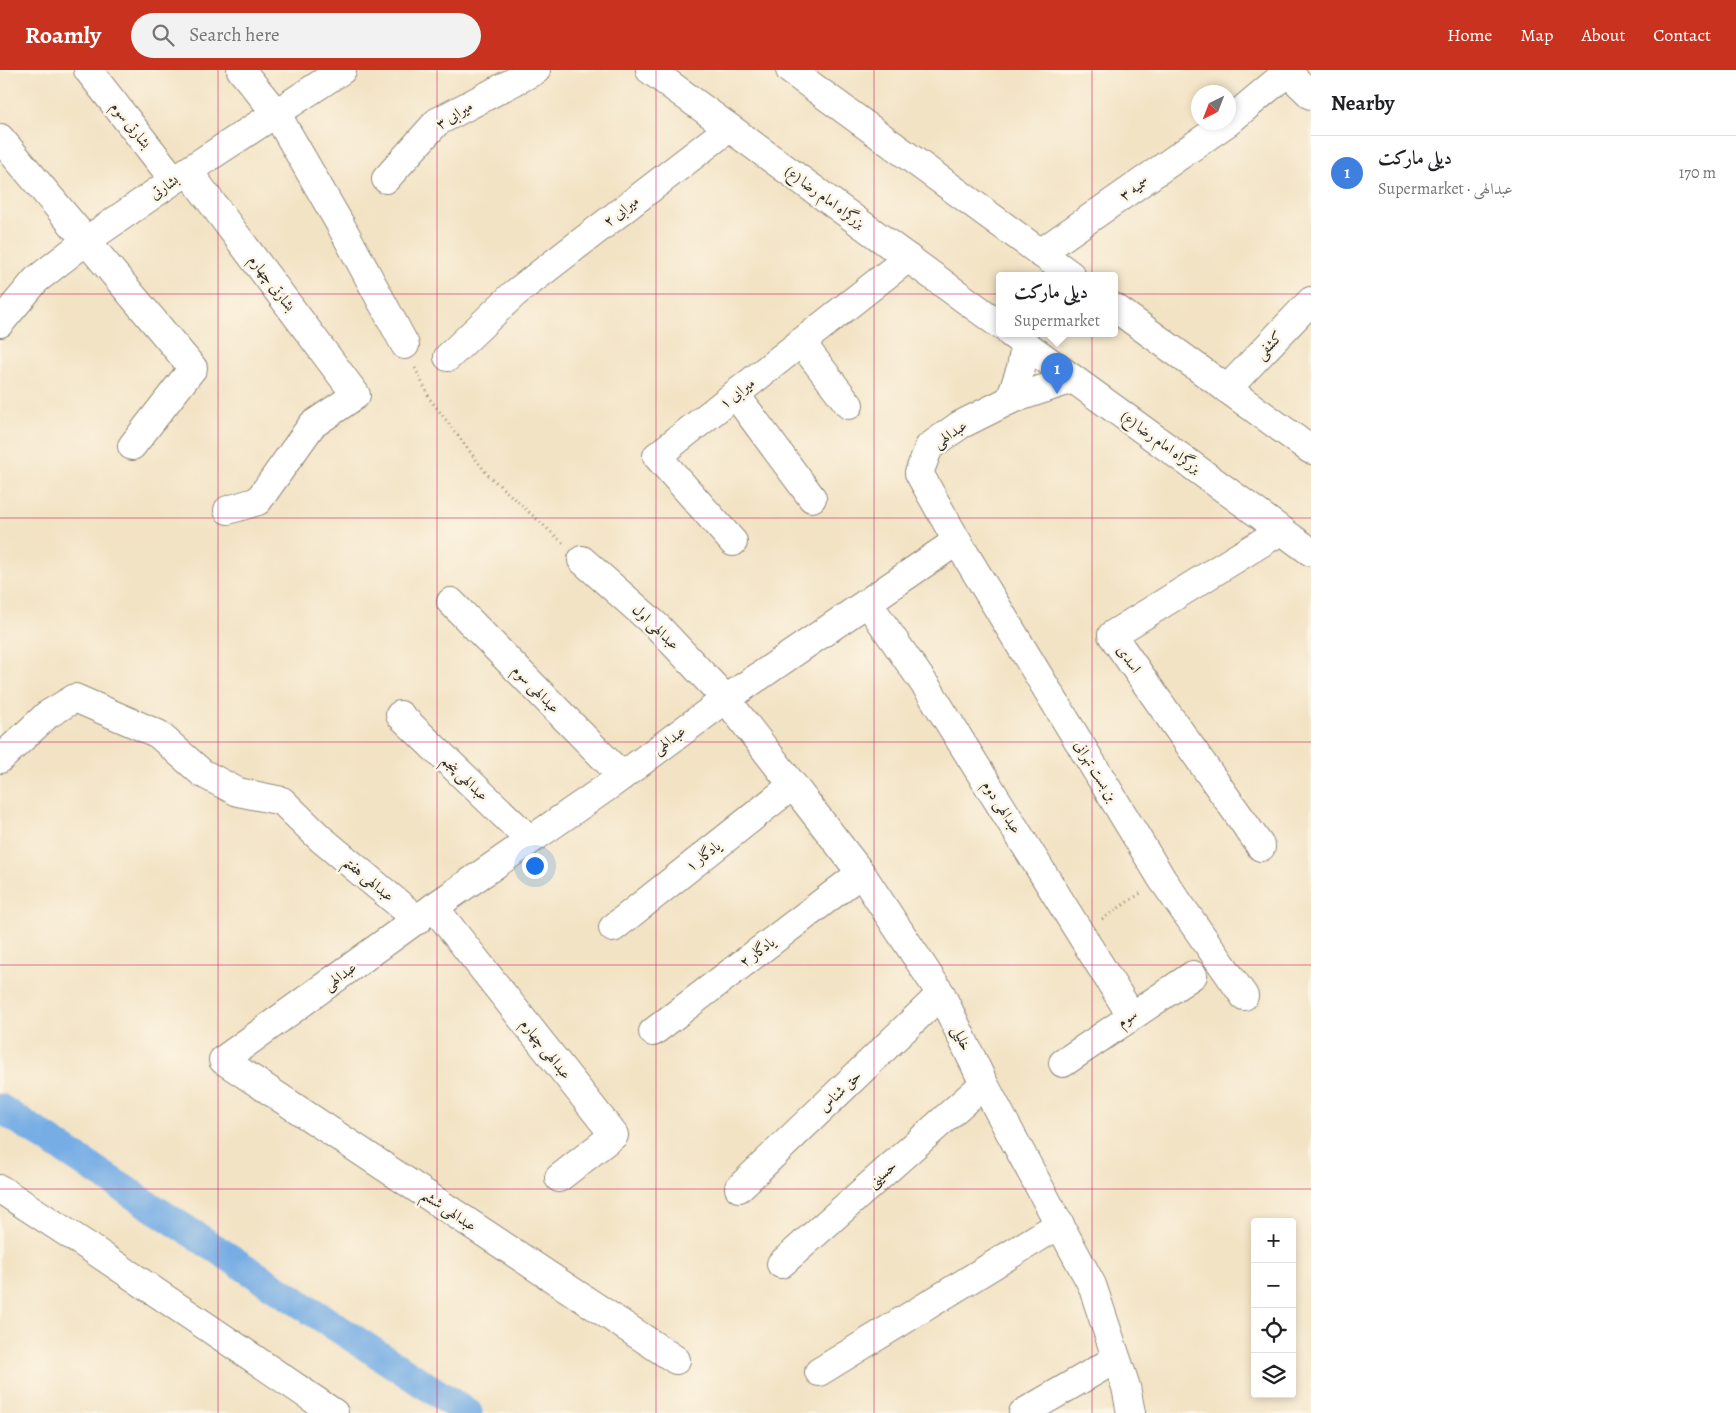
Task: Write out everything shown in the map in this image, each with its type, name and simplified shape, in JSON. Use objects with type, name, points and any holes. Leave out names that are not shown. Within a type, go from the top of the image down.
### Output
[{"type":"main road","name":"بشارتی سوم","points":[[88,70],[181,175]]},
{"type":"main road","points":[[241,70],[276,113],[340,224],[405,345]]},
{"type":"main road","name":"بشارتی","points":[[0,323],[36,280],[86,241],[181,175],[342,70]]},
{"type":"main road","name":"میرابی ۳","points":[[386,179],[436,122],[536,70]]},
{"type":"main road","name":"بزرگراه امام رضا (ع)","points":[[650,70],[996,322]]},
{"type":"main road","points":[[790,70],[1067,272]]},
{"type":"main road","points":[[1287,71],[1311,95]]},
{"type":"main road","name":"سمیه ۳","points":[[1236,115],[1287,71]]},
{"type":"main road","name":"میرابی ۲","points":[[448,357],[514,294],[729,128]]},
{"type":"main road","name":"سمیه ۳","points":[[1040,252],[1216,130]]},
{"type":"main road","points":[[0,138],[193,368],[132,446]]},
{"type":"main road","name":"بشارتی چهارم","points":[[181,175],[356,395],[312,425],[258,501],[228,510]]},
{"type":"main road","name":"میرابی ۱","points":[[733,542],[657,456],[908,258]]},
{"type":"main road","name":"کشفی","points":[[1227,389],[1311,301]]},
{"type":"main road","points":[[1118,310],[1311,450]]},
{"type":"main road","points":[[1010,400],[1021,368],[1018,338]]},
{"type":"main road","name":"بزرگراه امام رضا (ع)","points":[[1018,338],[1311,552]]},
{"type":"main road","points":[[801,342],[849,404]]},
{"type":"main road","name":"عبدالهی","points":[[223,1060],[622,776],[726,699],[956,541],[920,472],[930,447],[960,425],[1010,400],[1073,378]]},
{"type":"main road","points":[[735,394],[812,498]]},
{"type":"main road","name":"اسدی","points":[[1261,847],[1112,635],[1282,530]]},
{"type":"main road","name":"بن بست تهرانی","points":[[956,541],[1162,879],[1244,996]]},
{"type":"main road","name":"عبدالهی اول","points":[[582,560],[659,628],[726,699]]},
{"type":"main road","name":"عبدالهی سوم","points":[[451,602],[622,776]]},
{"type":"main road","name":"عبدالهی دوم","points":[[868,603],[930,692],[1132,1014]]},
{"type":"main road","name":"عبدالهی هفتم","points":[[0,759],[47,715],[75,698],[158,734],[202,773],[238,792],[282,801],[320,838],[426,914]]},
{"type":"main road","name":"خلیلی","points":[[726,699],[861,873],[941,994],[984,1084],[1092,1285],[1131,1413]]},
{"type":"main road","name":"عبدالهی پنجم","points":[[400,715],[530,840]]},
{"type":"main road","name":"یادگار ۱","points":[[613,928],[793,785]]},
{"type":"main road","name":"یادگار ۲","points":[[653,1032],[861,873]]},
{"type":"main road","name":"عبدالهی چهارم","points":[[426,914],[614,1135],[559,1178]]},
{"type":"main road","name":"سوم","points":[[1063,1063],[1132,1014],[1193,975]]},
{"type":"main road","name":"حق شناس","points":[[739,1188],[941,994]]},
{"type":"main road","name":"عبدالهی ششم","points":[[223,1060],[676,1360]]},
{"type":"main road","name":"حسینی","points":[[780,1264],[984,1084]]},
{"type":"main road","points":[[0,1189],[334,1413]]},
{"type":"main road","points":[[820,1372],[1060,1224]]},
{"type":"main road","points":[[1023,1413],[1116,1359]]},
{"type":"path","points":[[405,345],[430,399],[487,474],[582,560]]},
{"type":"path","points":[[1081,934],[1162,879]]},
{"type":"waterway","points":[[0,1108],[468,1413]]},
{"type":"place","name":"دیلی مارکت","points":[[1057,394]]}]
